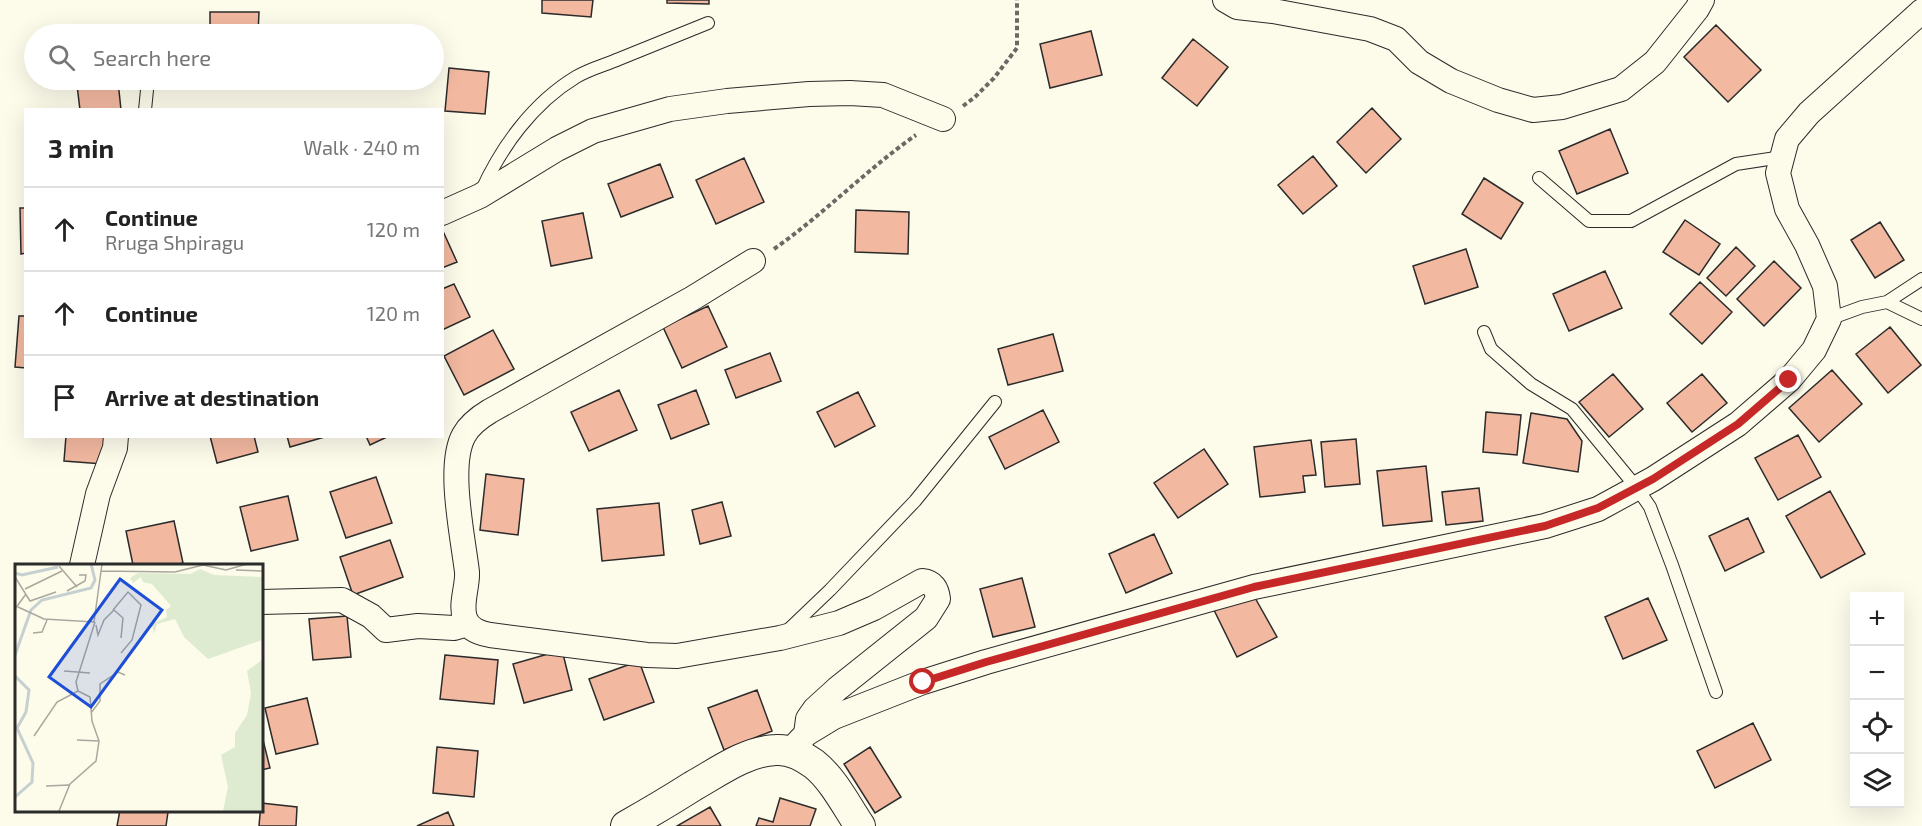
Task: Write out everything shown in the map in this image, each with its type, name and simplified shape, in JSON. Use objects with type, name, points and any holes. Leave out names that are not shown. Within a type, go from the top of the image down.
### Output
[{"type":"street","points":[[1225,0],[1237,7],[1273,11],[1370,29],[1396,39],[1419,62],[1451,81],[1498,100],[1533,110],[1562,107],[1621,89],[1655,62],[1702,0]]},
{"type":"street","points":[[626,826],[724,768],[748,756],[798,742],[834,717],[891,693],[986,662],[1254,587],[1545,526],[1598,508],[1653,479],[1738,424],[1789,380],[1814,350],[1829,319],[1825,286],[1807,244],[1787,208],[1778,173],[1787,139],[1809,113],[1922,11]]},
{"type":"street","points":[[444,212],[480,196],[557,149],[593,131],[670,109],[750,99],[850,93],[884,95],[943,119]]},
{"type":"street","points":[[753,261],[693,298],[490,411],[469,427],[459,447],[457,466],[459,520],[467,583],[463,608],[468,624],[480,633],[502,638],[661,656],[693,654],[780,638],[854,617],[922,582],[928,582],[934,586],[938,599],[926,618],[837,688],[815,709],[798,742],[800,755],[815,765],[830,781],[860,826]]},
{"type":"street","points":[[82,564],[98,494],[115,448],[116,438]]},
{"type":"street","points":[[262,602],[342,600],[371,616],[386,630],[418,626],[454,627],[468,624]]},
{"type":"lane","points":[[480,196],[492,168],[514,135],[554,92],[578,75],[708,23]]},
{"type":"lane","points":[[145,108],[147,90]]},
{"type":"lane","points":[[1539,178],[1589,221],[1631,221],[1736,164],[1782,157]]},
{"type":"lane","points":[[1829,319],[1887,302],[1922,279]]},
{"type":"lane","points":[[1887,302],[1922,319]]},
{"type":"lane","points":[[1484,332],[1491,349],[1531,384],[1572,409],[1650,507],[1716,692]]},
{"type":"lane","points":[[780,638],[830,590],[915,501],[995,402]]},
{"type":"path","points":[[753,261],[801,230],[882,160],[914,136],[975,98],[1017,48],[1017,0]]},
{"type":"building","points":[[542,0],[593,0],[591,17],[542,13]]},
{"type":"building","points":[[667,0],[709,0],[709,4],[667,3]]},
{"type":"building","points":[[210,12],[259,12],[258,24],[210,24]]},
{"type":"building","points":[[1716,25],[1761,70],[1728,102],[1684,57]]},
{"type":"building","points":[[1091,31],[1102,75],[1050,88],[1040,44]]},
{"type":"building","points":[[1193,39],[1228,67],[1197,106],[1162,78]]},
{"type":"building","points":[[449,68],[489,72],[485,114],[445,111]]},
{"type":"building","points":[[78,90],[119,90],[121,108],[80,108]]},
{"type":"building","points":[[1372,108],[1401,139],[1366,173],[1337,142]]},
{"type":"building","points":[[1610,129],[1628,173],[1577,194],[1559,151]]},
{"type":"building","points":[[1313,156],[1337,186],[1303,214],[1278,185]]},
{"type":"building","points":[[744,158],[764,202],[716,224],[696,180]]},
{"type":"building","points":[[660,164],[673,197],[621,217],[608,184]]},
{"type":"building","points":[[1484,178],[1523,203],[1501,239],[1462,214]]},
{"type":"building","points":[[20,208],[24,208],[24,253],[21,254]]},
{"type":"building","points":[[856,210],[909,212],[908,254],[855,252]]},
{"type":"building","points":[[583,213],[592,258],[551,266],[542,221]]},
{"type":"building","points":[[1685,220],[1720,244],[1699,275],[1663,252]]},
{"type":"building","points":[[1880,222],[1904,260],[1875,278],[1851,240]]},
{"type":"building","points":[[444,233],[457,262],[444,267]]},
{"type":"building","points":[[1736,247],[1755,266],[1726,296],[1707,278]]},
{"type":"building","points":[[1466,249],[1478,287],[1425,304],[1413,266]]},
{"type":"building","points":[[1774,261],[1801,288],[1764,326],[1737,299]]},
{"type":"building","points":[[1605,271],[1622,308],[1569,331],[1553,294]]},
{"type":"building","points":[[1700,282],[1732,312],[1702,344],[1670,314]]},
{"type":"building","points":[[454,284],[470,317],[444,329],[444,288]]},
{"type":"building","points":[[708,306],[727,347],[682,368],[663,327]]},
{"type":"building","points":[[19,316],[24,316],[24,368],[15,367]]},
{"type":"building","points":[[1890,327],[1921,365],[1888,393],[1856,354]]},
{"type":"building","points":[[493,330],[514,369],[464,395],[444,356]]},
{"type":"building","points":[[1053,334],[1063,371],[1008,385],[998,349]]},
{"type":"building","points":[[770,353],[781,381],[736,398],[725,370]]},
{"type":"building","points":[[1832,370],[1862,404],[1819,442],[1789,408]]},
{"type":"building","points":[[1613,374],[1643,409],[1609,437],[1579,402]]},
{"type":"building","points":[[1702,374],[1727,403],[1692,432],[1667,403]]},
{"type":"building","points":[[619,390],[637,430],[589,451],[571,412]]},
{"type":"building","points":[[696,390],[709,424],[671,439],[658,405]]},
{"type":"building","points":[[858,392],[875,426],[835,447],[817,412]]},
{"type":"building","points":[[1043,410],[1059,442],[1005,469],[989,437]]},
{"type":"building","points":[[1486,412],[1521,415],[1517,455],[1483,452]]},
{"type":"building","points":[[1531,413],[1567,419],[1582,441],[1578,472],[1523,463]]},
{"type":"building","points":[[1798,435],[1821,477],[1778,500],[1755,458]]},
{"type":"building","points":[[66,438],[106,438],[103,464],[64,461]]},
{"type":"building","points":[[211,438],[254,438],[258,452],[217,463]]},
{"type":"building","points":[[288,438],[321,438],[290,447]]},
{"type":"building","points":[[367,438],[385,438],[370,445]]},
{"type":"building","points":[[1356,439],[1360,484],[1325,487],[1321,442]]},
{"type":"building","points":[[1311,440],[1316,475],[1303,476],[1305,492],[1260,497],[1254,447]]},
{"type":"building","points":[[1204,449],[1228,484],[1178,518],[1154,483]]},
{"type":"building","points":[[1426,466],[1432,521],[1383,526],[1377,471]]},
{"type":"building","points":[[486,474],[524,479],[518,535],[480,530]]},
{"type":"building","points":[[376,477],[392,523],[346,538],[330,492]]},
{"type":"building","points":[[1479,488],[1483,521],[1446,525],[1442,492]]},
{"type":"building","points":[[1830,491],[1865,554],[1821,578],[1786,516]]},
{"type":"building","points":[[288,496],[298,540],[251,551],[240,507]]},
{"type":"building","points":[[722,502],[731,536],[700,544],[692,510]]},
{"type":"building","points":[[659,503],[664,555],[602,561],[597,509]]},
{"type":"building","points":[[1748,518],[1764,552],[1725,571],[1709,536]]},
{"type":"building","points":[[174,521],[183,563],[133,564],[126,531]]},
{"type":"building","points":[[1154,534],[1172,573],[1126,593],[1109,554]]},
{"type":"building","points":[[390,540],[403,577],[353,595],[340,557]]},
{"type":"building","points":[[1022,578],[1035,627],[993,637],[980,589]]},
{"type":"building","points":[[1254,596],[1277,637],[1237,657],[1213,608]]},
{"type":"building","points":[[1648,598],[1667,640],[1623,659],[1605,617]]},
{"type":"building","points":[[347,616],[351,657],[313,660],[309,619]]},
{"type":"building","points":[[562,650],[572,690],[524,703],[513,664]]},
{"type":"building","points":[[445,655],[498,660],[494,704],[440,699]]},
{"type":"building","points":[[639,661],[654,702],[604,720],[589,679]]},
{"type":"building","points":[[757,690],[772,731],[724,750],[708,708]]},
{"type":"building","points":[[307,698],[318,744],[276,754],[265,708]]},
{"type":"building","points":[[1753,723],[1771,760],[1715,788],[1697,751]]},
{"type":"building","points":[[262,736],[270,768],[262,770]]},
{"type":"building","points":[[437,747],[478,751],[474,797],[433,793]]},
{"type":"building","points":[[870,747],[901,797],[875,813],[844,764]]},
{"type":"building","points":[[780,798],[816,809],[810,826],[756,826],[759,818],[773,822]]},
{"type":"building","points":[[262,803],[297,807],[296,826],[259,826]]},
{"type":"building","points":[[710,807],[721,826],[677,826]]},
{"type":"building","points":[[120,811],[168,812],[166,826],[117,826]]},
{"type":"building","points":[[448,812],[454,826],[417,826]]},
{"type":"route","points":[[923,682],[986,662],[1254,587],[1545,526],[1598,508],[1653,479],[1738,424],[1789,380]]}]
